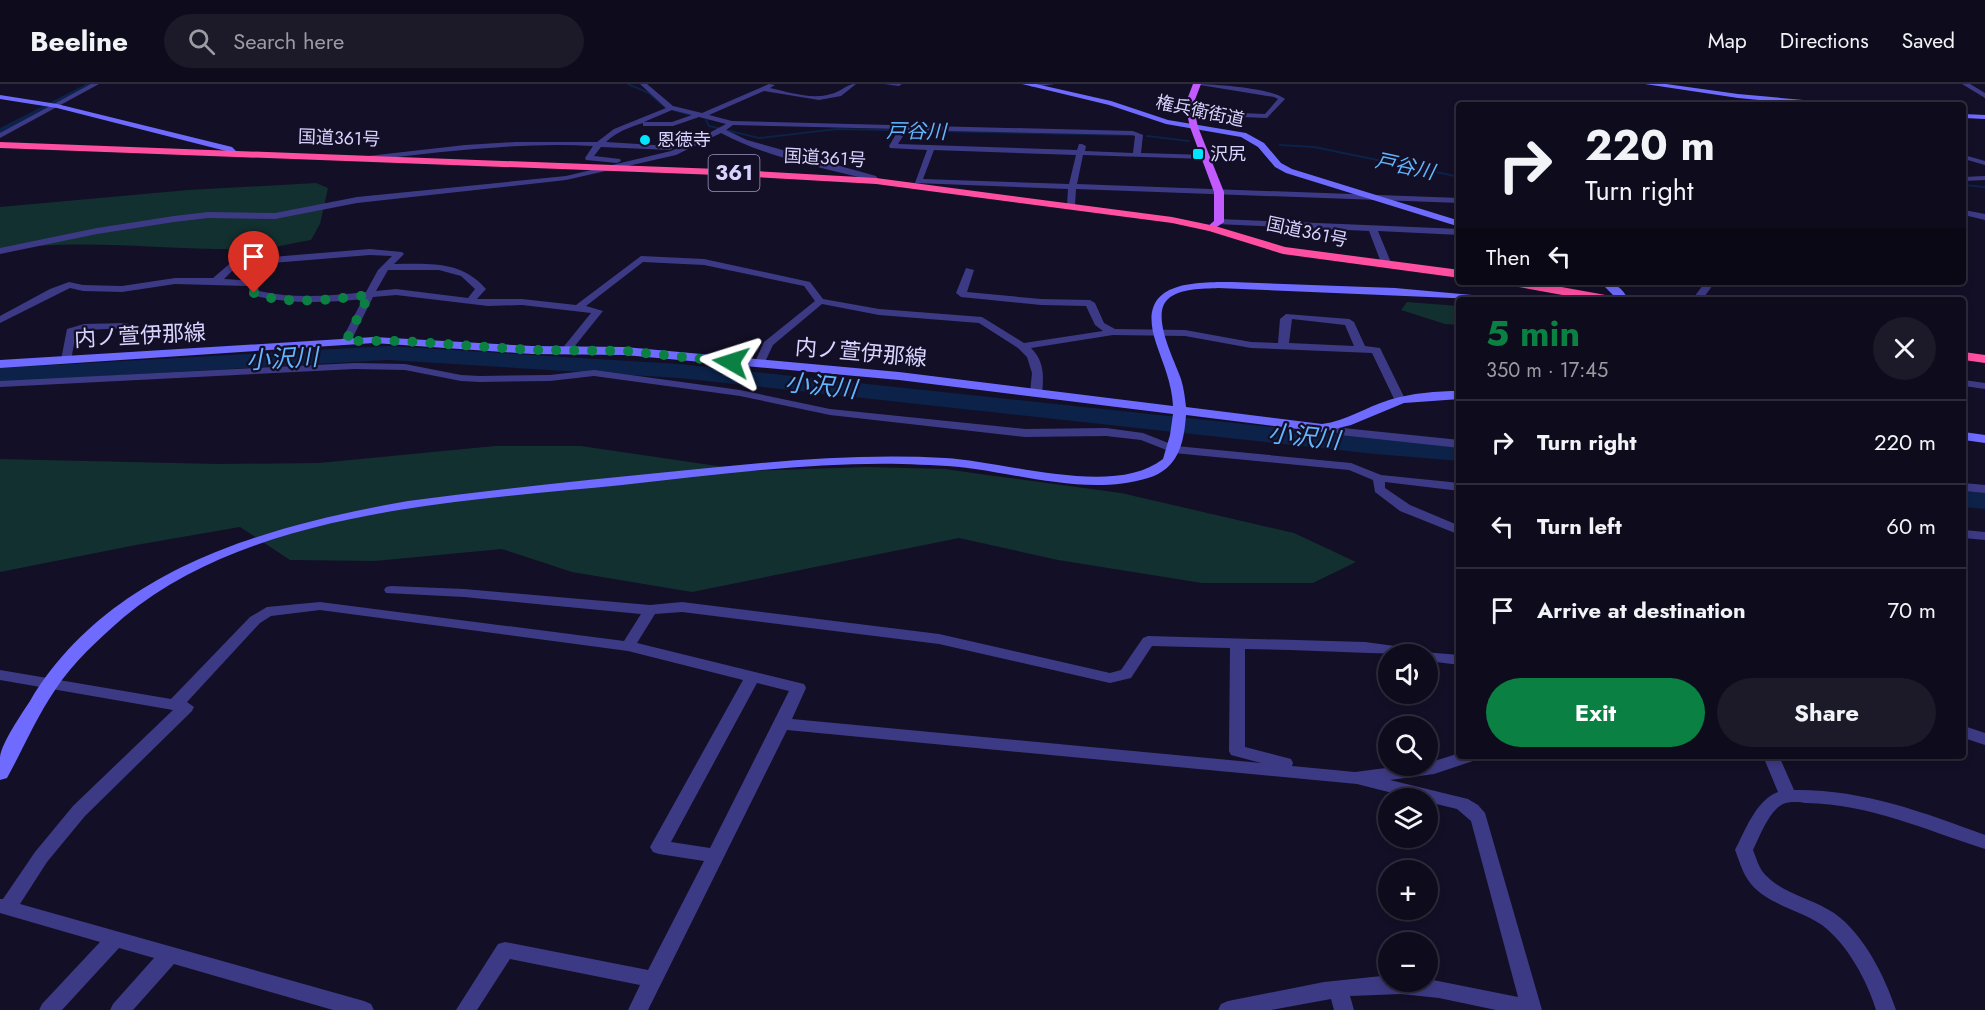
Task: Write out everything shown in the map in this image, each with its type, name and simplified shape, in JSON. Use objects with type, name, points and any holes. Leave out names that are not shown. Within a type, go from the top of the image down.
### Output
[{"type":"highway","name":"国道361号","points":[[0,145],[368,158],[914,183],[1215,225],[1283,250],[1456,274]]},
{"type":"highway","points":[[1529,285],[1595,297]]},
{"type":"highway","points":[[1966,356],[1985,358]]},
{"type":"main road","points":[[1197,84],[1189,100],[1194,127],[1219,192],[1215,225]]},
{"type":"street","points":[[0,136],[96,84]]},
{"type":"street","points":[[643,84],[671,108],[701,116],[725,127],[744,142],[873,178],[876,181]]},
{"type":"street","points":[[638,122],[656,125],[673,124],[701,116],[774,84]]},
{"type":"street","points":[[764,89],[806,97],[820,97],[836,95],[853,84]]},
{"type":"street","points":[[887,84],[898,84]]},
{"type":"street","points":[[1030,85],[1052,84]]},
{"type":"street","points":[[1191,113],[1267,116],[1281,99],[1276,95],[1197,84]]},
{"type":"street","points":[[1649,84],[1804,102]]},
{"type":"street","points":[[1965,84],[1985,96]]},
{"type":"street","name":"権兵衛街道","points":[[1030,85],[1111,103],[1148,118],[1243,135],[1261,145],[1278,165],[1290,171],[1456,223]]},
{"type":"street","points":[[0,97],[57,106],[229,149],[234,153]]},
{"type":"street","points":[[1759,98],[1769,102]]},
{"type":"street","points":[[621,163],[590,158],[598,144],[620,127],[660,116],[671,108]]},
{"type":"street","points":[[1966,116],[1985,117]]},
{"type":"street","points":[[0,251],[86,233],[174,219],[208,215],[274,216],[357,200],[566,178],[621,163],[673,153],[725,127],[1139,135],[1137,155]]},
{"type":"street","points":[[903,130],[893,146],[1206,157]]},
{"type":"street","points":[[1071,206],[1084,133]]},
{"type":"street","points":[[368,158],[465,147],[550,143],[681,148]]},
{"type":"street","points":[[931,148],[914,183],[1456,201]]},
{"type":"street","points":[[1966,158],[1985,163]]},
{"type":"street","points":[[1966,179],[1985,177]]},
{"type":"street","points":[[1966,213],[1985,217]]},
{"type":"street","points":[[1215,225],[1456,232]]},
{"type":"street","points":[[1373,229],[1387,265]]},
{"type":"street","points":[[216,281],[234,263],[370,252],[399,254],[385,267],[346,341]]},
{"type":"street","points":[[578,308],[641,259],[698,261],[803,282],[820,301],[879,312],[976,319],[987,322],[1030,351],[1039,368],[1036,393]]},
{"type":"street","points":[[385,267],[429,266],[464,273],[481,288],[470,301]]},
{"type":"street","points":[[969,270],[961,293],[968,297],[1090,303],[1100,325],[1113,332]]},
{"type":"street","points":[[0,320],[53,291],[69,285],[108,289],[176,281],[253,283],[254,293],[282,299],[332,299],[396,291],[470,301],[532,303],[598,311],[566,350]]},
{"type":"street","points":[[1609,285],[1622,297]]},
{"type":"street","points":[[1698,297],[1708,285]]},
{"type":"street","points":[[0,773],[37,702],[53,679],[70,658],[100,630],[145,596],[204,562],[248,543],[298,526],[349,514],[426,502],[808,462],[864,459],[919,460],[1090,481],[1130,479],[1167,464],[1175,445],[1180,413],[1177,383],[1158,334],[1156,305],[1164,295],[1189,287],[1214,286],[1381,291],[1456,297]]},
{"type":"street","points":[[976,319],[992,298]]},
{"type":"street","points":[[759,364],[768,344],[820,301]]},
{"type":"street","points":[[1283,347],[1285,319],[1290,316],[1349,322],[1361,350]]},
{"type":"street","points":[[66,360],[71,331],[84,327],[126,326]]},
{"type":"street","points":[[1022,346],[1113,332],[1185,333],[1229,343],[1377,350],[1400,401]]},
{"type":"street","name":"内ノ萱伊那線","points":[[0,364],[346,341],[402,341],[625,351],[899,376],[1180,413],[1334,427],[1400,401],[1456,394]]},
{"type":"street","points":[[0,384],[355,366],[405,367],[461,378],[480,379],[550,378],[594,373],[740,393],[830,412],[1025,433],[1106,432],[1143,437],[1175,445],[1351,467],[1379,478],[1456,487]]},
{"type":"street","points":[[1966,383],[1985,386]]},
{"type":"street","points":[[1334,427],[1340,431],[1388,438],[1456,444]]},
{"type":"street","points":[[1966,436],[1985,439]]},
{"type":"street","points":[[1379,478],[1379,489],[1405,508],[1456,529]]},
{"type":"street","points":[[1966,487],[1985,489]]},
{"type":"street","points":[[1966,534],[1985,536]]},
{"type":"street","points":[[391,590],[464,592],[650,610],[682,607],[939,639],[1110,678],[1126,674],[1148,641],[1378,649]]},
{"type":"street","points":[[175,705],[255,620],[267,612],[320,606],[628,646],[798,688],[638,1010]]},
{"type":"street","points":[[628,646],[650,610]]},
{"type":"street","points":[[1238,644],[1237,751],[1287,764],[1294,771]]},
{"type":"street","points":[[1438,657],[1456,660]]},
{"type":"street","points":[[0,675],[186,707],[80,811],[4,906],[364,1010]]},
{"type":"street","points":[[715,856],[658,847],[752,677]]},
{"type":"street","points":[[782,724],[1355,778],[1462,804],[1479,818],[1531,1010],[1441,991],[1383,985],[1338,989],[1265,1006],[1228,1010]]},
{"type":"street","points":[[1966,733],[1985,739]]},
{"type":"street","points":[[1355,778],[1434,768],[1461,759]]},
{"type":"street","points":[[1772,759],[1788,796]]},
{"type":"street","points":[[1886,1010],[1884,1000],[1861,957],[1829,920],[1787,899],[1756,877],[1744,850],[1758,824],[1777,800],[1788,796],[1820,795],[1862,802],[1985,842]]},
{"type":"street","points":[[49,1010],[116,938]]},
{"type":"street","points":[[466,1010],[505,950],[652,979]]},
{"type":"street","points":[[120,1010],[170,954]]},
{"type":"street","points":[[1338,989],[1344,1010]]},
{"type":"green space","points":[[316,183],[328,188],[320,224],[311,240],[252,249],[94,244],[31,246],[0,250],[0,207],[188,190]]},
{"type":"green space","points":[[1407,302],[1456,306],[1456,325],[1445,324],[1401,310]]},
{"type":"green space","points":[[495,446],[581,446],[751,471],[867,467],[945,469],[1121,493],[1294,533],[1356,562],[1313,583],[1202,583],[1058,560],[959,538],[692,592],[572,572],[502,549],[375,561],[290,560],[240,527],[0,572],[0,459],[218,464],[319,463]]},
{"type":"waterway","points":[[0,132],[92,84]]},
{"type":"waterway","name":"戸谷川","points":[[628,84],[649,93],[665,107]]},
{"type":"waterway","name":"戸谷川","points":[[673,110],[691,115]]},
{"type":"waterway","name":"戸谷川","points":[[706,120],[709,126],[759,138],[837,129],[1132,135]]},
{"type":"waterway","name":"戸谷川","points":[[1147,136],[1189,141]]},
{"type":"waterway","name":"戸谷川","points":[[1280,145],[1314,147],[1456,176]]},
{"type":"waterway","name":"戸谷川","points":[[1966,185],[1985,187]]},
{"type":"waterway","name":"小沢川","points":[[0,375],[388,353],[679,371],[1375,446],[1456,453]]},
{"type":"waterway","name":"小沢川","points":[[1966,499],[1985,501]]},
{"type":"place","name":"恩徳寺","points":[[645,140]]},
{"type":"place","name":"沢尻","points":[[1198,154]]},
{"type":"route","points":[[254,293],[282,299],[332,299],[369,295],[346,341],[402,341],[532,350],[625,351],[731,362]]}]
